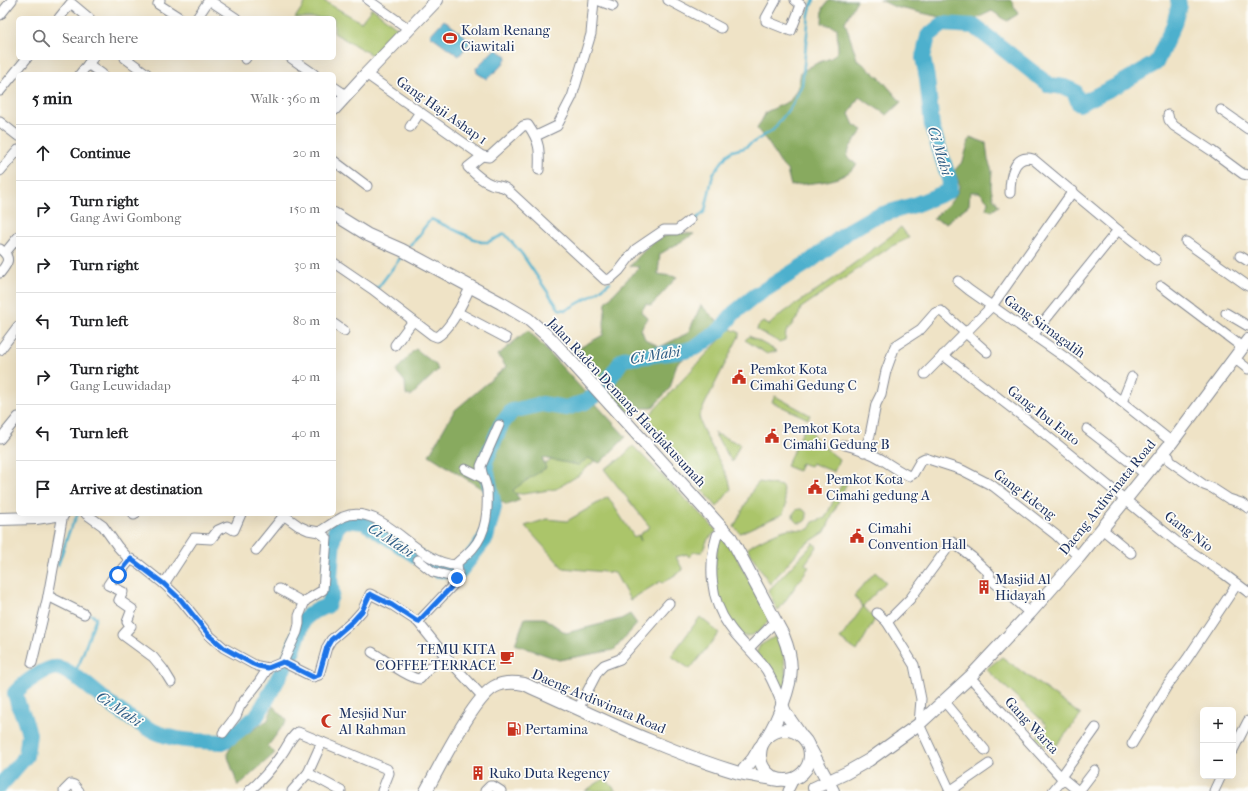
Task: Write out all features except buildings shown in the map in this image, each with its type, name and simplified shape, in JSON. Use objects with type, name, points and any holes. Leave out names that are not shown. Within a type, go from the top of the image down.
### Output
[{"type":"main road","points":[[336,107],[437,0]]},
{"type":"main road","name":"Jalan Raden Demang Hardjakusumah","points":[[336,206],[372,228],[402,250]]},
{"type":"main road","name":"Jalan Raden Demang Hardjakusumah","points":[[336,215],[368,235],[402,250],[471,286],[528,319],[551,339],[731,538],[776,621],[788,647],[791,661],[790,685],[776,721],[765,740]]},
{"type":"main road","name":"Daeng Ardiwinata Road","points":[[426,791],[469,716],[483,697],[492,688],[499,684],[514,683],[524,684],[638,736],[741,773],[785,784],[824,788],[869,760],[919,724],[970,678],[1079,557],[1145,474],[1166,455],[1172,442],[1245,344]]},
{"type":"main road","points":[[0,519],[50,516]]},
{"type":"main road","points":[[782,705],[786,714],[801,736]]},
{"type":"main road","points":[[741,773],[753,759],[765,740],[780,730],[787,730],[795,732],[807,741],[824,788]]},
{"type":"main road","points":[[765,740],[760,751],[762,765],[771,777],[785,784],[799,777],[805,772],[810,764],[810,748]]},
{"type":"street","points":[[0,15],[12,0]]},
{"type":"street","points":[[160,0],[158,4],[177,16]]},
{"type":"street","points":[[198,16],[209,0],[233,16]]},
{"type":"street","points":[[368,0],[409,29]]},
{"type":"street","points":[[539,170],[540,150],[536,136],[557,126],[572,97],[591,34],[594,0]]},
{"type":"street","points":[[598,0],[613,6]]},
{"type":"street","points":[[668,0],[721,28]]},
{"type":"street","points":[[776,0],[766,18],[766,21],[791,31],[800,2]]},
{"type":"street","points":[[60,16],[69,2],[86,16]]},
{"type":"street","points":[[0,91],[25,60]]},
{"type":"street","points":[[128,60],[144,72]]},
{"type":"street","points":[[294,60],[311,72]]},
{"type":"street","points":[[82,72],[91,61],[100,72]]},
{"type":"street","name":"Gang Haji Ashap 1","points":[[366,74],[482,156],[489,157],[525,124],[528,125],[536,136]]},
{"type":"street","points":[[336,89],[346,96]]},
{"type":"street","points":[[1221,110],[1248,129]]},
{"type":"street","points":[[410,127],[420,112]]},
{"type":"street","points":[[1168,115],[1169,120],[1174,126],[1212,151],[1242,174],[1248,175]]},
{"type":"street","points":[[0,122],[16,134]]},
{"type":"street","points":[[0,170],[16,152]]},
{"type":"street","points":[[482,156],[468,167],[485,182],[493,185],[502,185],[605,280],[610,279],[619,271],[636,249],[664,230],[677,230],[690,220]]},
{"type":"street","points":[[1010,194],[1016,165],[1025,158],[1033,159],[1156,260]]},
{"type":"street","points":[[336,163],[367,186]]},
{"type":"street","name":"Gang Sirnagalih","points":[[1073,191],[992,306],[1073,363],[1172,442]]},
{"type":"street","points":[[1033,335],[1118,230]]},
{"type":"street","points":[[0,273],[8,263],[8,258],[3,251],[16,239]]},
{"type":"street","points":[[1186,242],[1248,286]]},
{"type":"street","points":[[1240,256],[1248,262]]},
{"type":"street","points":[[336,264],[372,289],[432,335],[438,336],[443,333],[457,312],[471,286]]},
{"type":"street","points":[[925,374],[992,306],[958,281]]},
{"type":"street","points":[[1161,286],[1245,344]]},
{"type":"street","points":[[864,452],[870,434],[876,404],[881,394],[886,371],[896,346],[921,329],[936,313],[941,311],[987,352]]},
{"type":"street","points":[[457,312],[506,338]]},
{"type":"street","points":[[1226,313],[1248,326]]},
{"type":"street","points":[[395,344],[413,321]]},
{"type":"street","points":[[336,325],[344,331]]},
{"type":"street","points":[[0,350],[16,329]]},
{"type":"street","name":"Gang Ibu Ento","points":[[943,356],[1040,430],[1125,499]]},
{"type":"street","points":[[1234,358],[1248,369]]},
{"type":"street","points":[[1122,402],[1132,376]]},
{"type":"street","points":[[0,439],[16,419]]},
{"type":"street","points":[[418,622],[456,582],[457,571],[478,542],[487,519],[487,488],[480,466],[499,425]]},
{"type":"street","points":[[1087,429],[1145,474]]},
{"type":"street","name":"Gang Edeng","points":[[845,445],[880,458],[897,470],[909,476],[913,474],[921,460],[925,458],[962,470],[993,486],[1056,535],[1079,557]]},
{"type":"street","points":[[1166,455],[1170,461],[1204,485],[1248,508]]},
{"type":"street","points":[[465,469],[483,478]]},
{"type":"street","name":"Gang Nio","points":[[1125,499],[1177,542],[1248,592]]},
{"type":"street","points":[[1229,499],[1237,508],[1248,515]]},
{"type":"street","points":[[319,532],[343,517],[353,514],[361,514],[387,524],[420,552],[445,563],[457,571]]},
{"type":"street","points":[[32,663],[48,596],[63,516]]},
{"type":"street","points":[[89,516],[103,526],[118,547],[131,559],[164,584],[181,600],[209,635],[224,648],[253,664],[268,668]]},
{"type":"street","points":[[164,584],[194,538],[211,539],[218,530],[227,526],[234,530],[240,516]]},
{"type":"street","points":[[256,550],[282,516]]},
{"type":"street","points":[[223,733],[236,716],[240,706],[268,668],[283,662],[297,632],[299,616],[304,603],[308,598],[323,590],[327,538],[319,532],[308,530],[299,526],[286,516]]},
{"type":"street","points":[[1102,529],[1131,553]]},
{"type":"street","points":[[717,535],[713,547],[712,576],[714,590],[721,613],[729,627],[749,648],[766,671],[782,705]]},
{"type":"street","points":[[887,622],[910,599],[952,542],[972,557],[990,574],[988,577],[998,587],[1030,613]]},
{"type":"street","points":[[131,559],[118,575],[114,576],[108,585],[123,592],[119,600],[132,609],[127,622],[131,626],[123,635],[153,657],[171,682]]},
{"type":"street","points":[[418,560],[433,572],[457,571]]},
{"type":"street","points":[[1132,744],[1167,686],[1187,659],[1237,584]]},
{"type":"street","points":[[280,589],[304,603]]},
{"type":"street","points":[[283,662],[313,677],[319,675],[327,647],[331,640],[362,611],[370,594],[392,605],[418,622],[446,657],[483,697]]},
{"type":"street","points":[[48,596],[84,614]]},
{"type":"street","points":[[578,709],[598,671],[604,665],[620,659],[669,603]]},
{"type":"street","points":[[877,613],[887,622],[908,654],[917,672],[921,699],[919,724],[950,791],[989,764]]},
{"type":"street","points":[[749,648],[776,621]]},
{"type":"street","points":[[372,652],[417,679],[420,679],[429,668],[446,657]]},
{"type":"street","name":"Gang Warta","points":[[970,678],[1062,778],[1078,791]]},
{"type":"street","points":[[944,701],[985,750]]},
{"type":"street","points":[[1236,745],[1245,731],[1248,721]]},
{"type":"street","points":[[1053,791],[1096,728]]},
{"type":"street","points":[[249,791],[260,782],[282,755],[296,732],[300,732],[387,769],[389,773],[382,791]]},
{"type":"street","points":[[292,791],[308,773],[322,742]]},
{"type":"street","points":[[1078,791],[1095,770]]},
{"type":"street","points":[[308,773],[338,790]]},
{"type":"street","points":[[1214,791],[1220,779]]},
{"type":"street","points":[[64,791],[71,784],[74,785],[79,791]]},
{"type":"street","points":[[485,791],[490,786],[493,786],[501,791]]},
{"type":"green space","points":[[307,0],[322,0],[361,22],[372,8],[400,30],[375,57],[336,34],[336,16],[296,16]]},
{"type":"green space","points":[[829,0],[857,0],[845,22],[857,59],[881,79],[901,102],[887,115],[859,97],[849,114],[854,125],[863,130],[850,147],[847,157],[857,165],[842,176],[834,179],[791,186],[787,170],[781,164],[769,144],[757,129],[766,112],[790,101],[798,87],[801,72],[817,63],[831,58],[838,51],[837,28],[822,23],[823,8]]},
{"type":"green space","points":[[880,0],[1011,0],[1018,14],[1007,21],[992,11],[967,23],[895,7]]},
{"type":"green space","points":[[970,137],[986,143],[988,160],[992,171],[991,187],[993,197],[999,206],[992,211],[986,209],[988,201],[979,192],[970,192],[969,205],[946,223],[933,219],[952,201],[957,192],[959,183],[954,171],[963,161]]},
{"type":"green space","points":[[901,227],[909,238],[890,247],[801,308],[798,317],[786,332],[785,340],[779,342],[757,330],[758,326],[763,322],[769,325],[780,315],[833,279]]},
{"type":"green space","points":[[673,232],[694,234],[660,254],[658,274],[677,277],[651,306],[646,304],[641,312],[648,318],[641,329],[645,339],[660,347],[688,333],[701,305],[719,323],[702,347],[677,363],[670,388],[652,408],[643,408],[630,414],[572,352],[603,335],[606,302],[639,267],[630,266],[651,243]]},
{"type":"green space","points":[[730,329],[739,332],[739,336],[699,416],[702,428],[729,480],[731,489],[717,507],[644,421]]},
{"type":"green space","points":[[528,330],[626,437],[600,463],[588,458],[578,465],[542,458],[546,468],[513,490],[520,500],[507,505],[429,455],[454,411],[506,367],[498,355]]},
{"type":"green space","points":[[749,336],[777,351],[767,354],[745,340]]},
{"type":"green space","points":[[416,349],[436,365],[438,370],[411,396],[406,395],[405,382],[396,371]]},
{"type":"green space","points":[[775,396],[810,415],[808,419],[772,402]]},
{"type":"green space","points":[[807,423],[817,440],[839,459],[834,472],[812,463],[810,466],[801,463],[798,471],[786,466]]},
{"type":"green space","points":[[714,433],[740,444],[732,462]]},
{"type":"green space","points":[[633,446],[717,531],[708,539],[702,552],[694,552],[689,557],[687,554],[676,557],[683,570],[662,583],[661,581],[630,600],[615,573],[563,568],[525,526],[547,519],[567,521],[608,497],[634,537],[638,535],[641,541],[639,535],[650,527],[604,469],[620,459]]},
{"type":"green space","points":[[562,453],[599,457],[579,475],[556,489],[523,494],[497,492],[521,468],[547,463]]},
{"type":"green space","points":[[844,480],[848,480],[825,532],[803,546],[770,584],[747,548],[781,531],[790,529],[809,529],[813,522],[825,518]]},
{"type":"green space","points":[[759,482],[782,486],[786,505],[783,514],[740,533],[734,527],[753,489]]},
{"type":"green space","points":[[797,509],[803,509],[807,513],[807,519],[803,523],[797,523],[793,519],[793,513]]},
{"type":"green space","points":[[719,535],[734,552],[769,618],[764,626],[754,634],[742,636],[724,612],[716,589],[714,572]]},
{"type":"green space","points":[[814,543],[817,547],[805,564],[809,567],[778,611],[768,591]]},
{"type":"green space","points":[[875,572],[886,582],[863,606],[875,619],[857,651],[840,639],[863,607],[854,596]]},
{"type":"green space","points":[[630,614],[637,624],[614,650],[559,660],[515,644],[525,618],[544,618],[566,633],[621,619]]},
{"type":"green space","points":[[700,617],[719,633],[690,669],[671,656]]},
{"type":"green space","points":[[781,633],[788,691],[778,688],[756,654],[759,646]]},
{"type":"green space","points":[[1002,657],[1081,715],[1052,751],[1036,738],[1047,725],[986,669]]},
{"type":"green space","points":[[273,706],[287,720],[268,746],[275,753],[238,786],[227,754],[234,742],[268,720]]},
{"type":"green space","points":[[605,778],[616,791],[585,791]]},
{"type":"water","name":"Kolam Renang Ciawitali","points":[[444,20],[471,41],[459,56],[430,35]]},
{"type":"water","points":[[495,49],[507,56],[506,60],[487,79],[477,73],[476,68]]},
{"type":"waterway","points":[[693,222],[705,211],[713,174],[727,155],[732,151],[744,148],[773,130],[792,105],[802,85],[809,14],[814,0]]},
{"type":"waterway","name":"Ci Mahi","points":[[0,786],[26,756],[29,734],[15,693],[35,676],[54,668],[59,668],[71,673],[122,713],[158,733],[168,737],[184,740],[224,742],[256,717],[292,653],[304,619],[314,611],[327,606],[332,593],[330,579],[333,539],[336,529],[340,523],[345,520],[364,522],[438,570],[460,571],[486,538],[494,507],[485,462],[501,425],[512,411],[542,404],[566,408],[585,402],[600,392],[623,359],[684,351],[697,347],[720,330],[734,313],[755,296],[809,262],[849,231],[873,217],[914,205],[949,191],[950,182],[932,127],[927,78],[923,58],[928,36],[943,24],[974,26],[1049,85],[1064,87],[1074,91],[1079,104],[1118,85],[1156,63],[1174,24],[1179,5],[1178,0]]},
{"type":"waterway","points":[[410,245],[420,235],[431,219],[481,242],[488,242],[505,234],[522,254],[559,309],[566,310],[595,294],[610,282]]},
{"type":"waterway","points":[[375,287],[377,289],[401,257]]},
{"type":"waterway","points":[[58,565],[69,532],[77,516]]},
{"type":"waterway","points":[[73,676],[80,662],[96,617],[86,612]]},
{"type":"place","name":"Kolam Renang Ciawitali","points":[[450,38]]},
{"type":"place","name":"Pemkot Kota Cimahi Gedung C","points":[[739,377]]},
{"type":"place","name":"Pemkot Kota Cimahi Gedung B","points":[[772,436]]},
{"type":"place","name":"Pemkot Kota Cimahi gedung A","points":[[815,487]]},
{"type":"place","name":"Cimahi Convention Hall","points":[[857,536]]},
{"type":"place","name":"Masjid Al Hidayah","points":[[984,587]]},
{"type":"place","name":"TEMU KITA COFFEE TERRACE","points":[[507,657]]},
{"type":"place","name":"Mesjid Nur Al Rahman","points":[[328,721]]},
{"type":"place","name":"Pertamina","points":[[514,729]]},
{"type":"place","name":"Ruko Duta Regency","points":[[478,773]]},
{"type":"route","points":[[118,575],[131,559],[164,584],[181,600],[209,635],[224,648],[253,664],[268,668],[283,662],[313,677],[319,675],[323,658],[331,640],[362,611],[370,594],[392,605],[418,622],[456,582],[457,578]]}]
